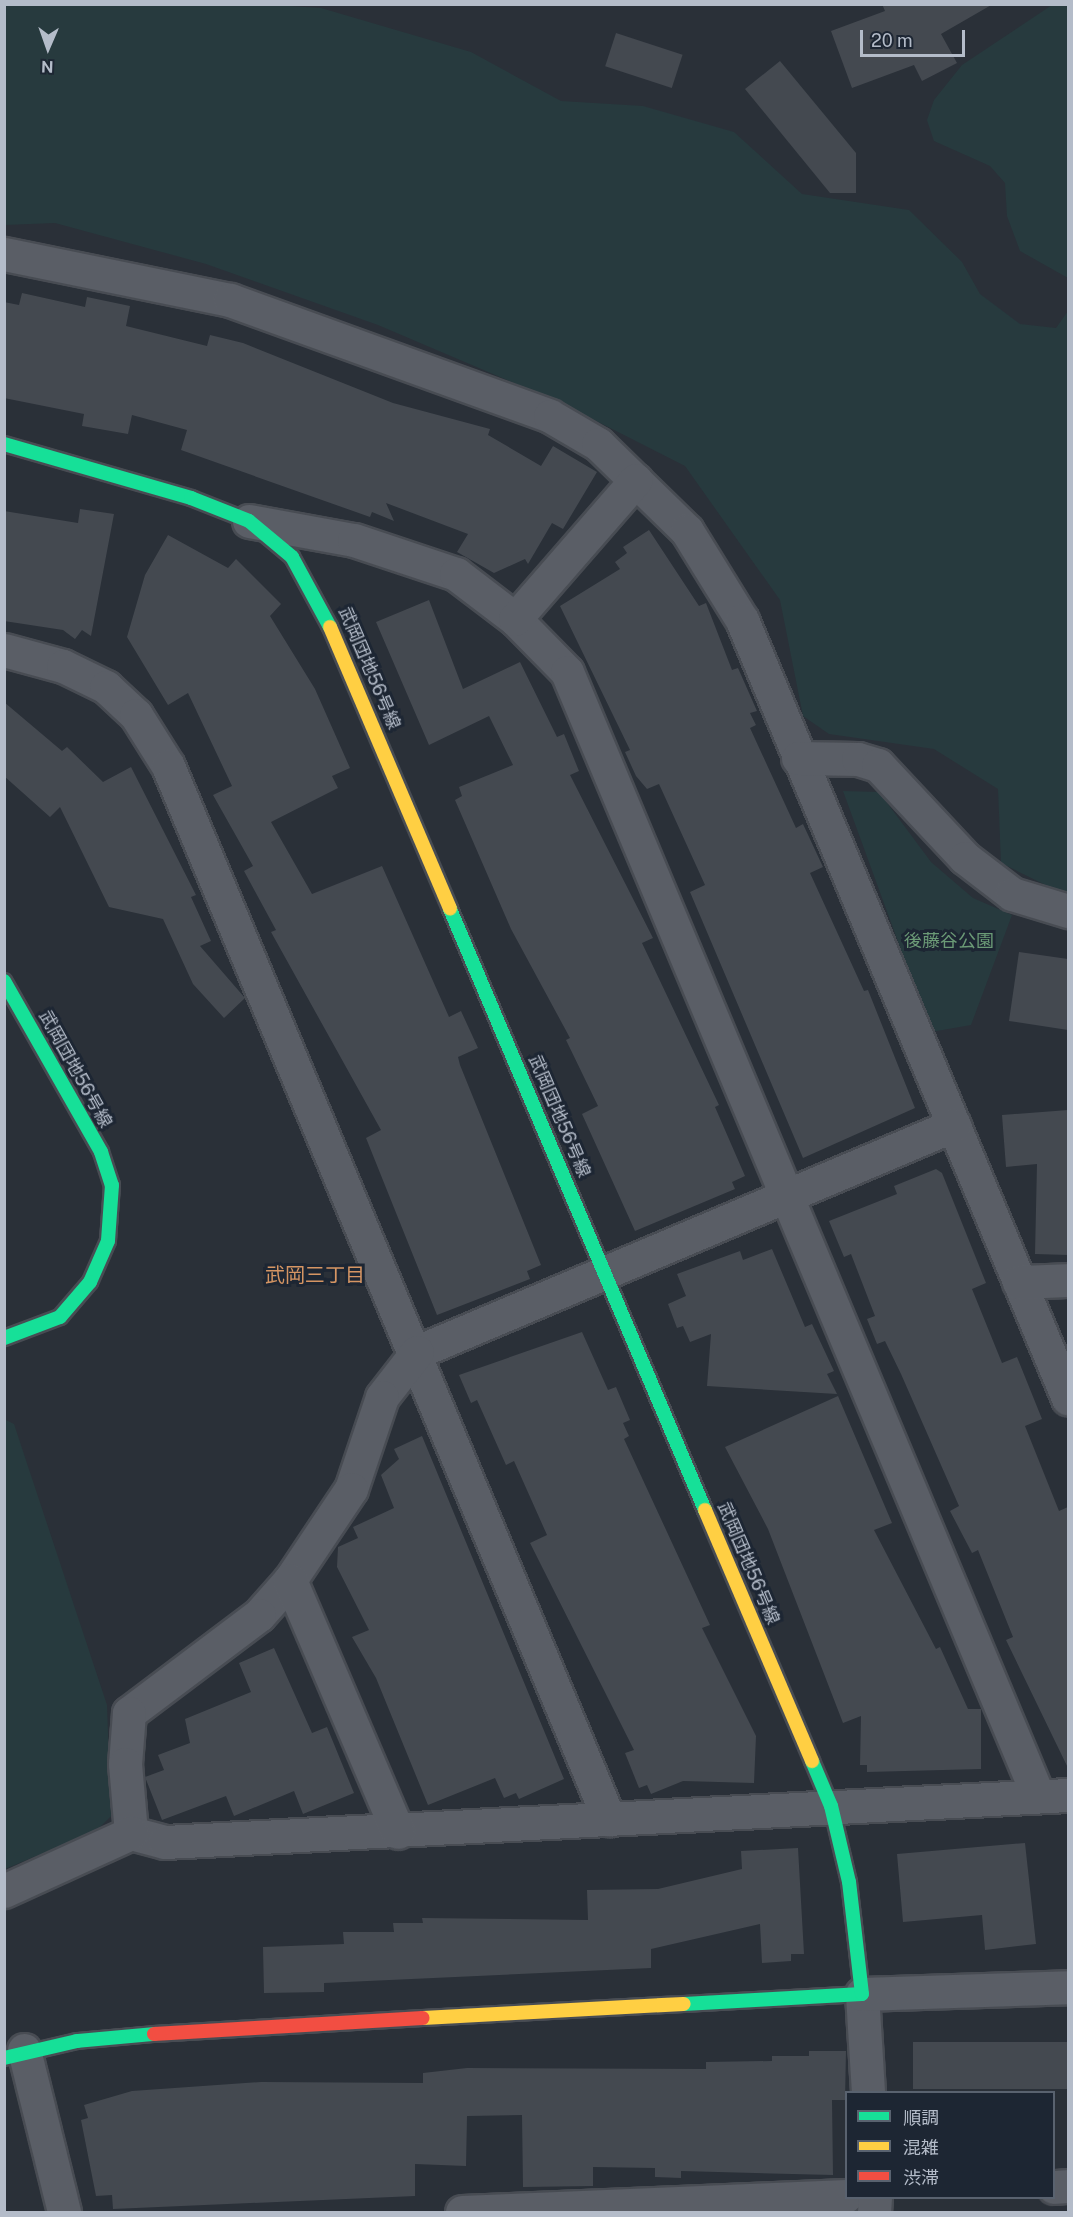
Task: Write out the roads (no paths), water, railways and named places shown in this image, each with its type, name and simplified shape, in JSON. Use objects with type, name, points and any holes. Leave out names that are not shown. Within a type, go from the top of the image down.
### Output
[{"type":"street","points":[[4,254],[230,300],[550,416],[598,444],[687,531],[721,581],[1068,1398]]},
{"type":"street","name":"武岡団地56号線","points":[[4,444],[191,498],[249,521],[292,557],[318,596],[831,1806],[849,1882],[862,1994]]},
{"type":"street","points":[[515,619],[636,480]]},
{"type":"street","points":[[4,1891],[131,1833],[165,1842],[398,1832],[1053,1795],[787,1198],[567,672],[515,619],[456,574],[422,559],[249,521]]},
{"type":"street","points":[[4,650],[63,666],[106,687],[136,715],[168,766],[417,1352],[609,1819]]},
{"type":"street","points":[[798,758],[858,759],[878,765],[965,858],[1012,894],[1068,911]]},
{"type":"street","name":"武岡団地56号線","points":[[4,981],[101,1152],[112,1185],[108,1241],[90,1282],[60,1317],[4,1338]]},
{"type":"street","points":[[131,1833],[129,1713],[259,1615],[290,1580],[351,1489],[382,1397],[417,1352],[607,1275],[954,1125]]},
{"type":"street","points":[[1019,1282],[1068,1280]]},
{"type":"street","points":[[290,1580],[398,1832]]},
{"type":"street","points":[[64,2212],[14,2054],[145,2034],[862,1994],[1068,1987]]},
{"type":"street","points":[[862,1994],[868,2091]]},
{"type":"street","points":[[462,2212],[845,2196]]},
{"type":"district","name":"武岡三丁目","points":[[315,1275]]},
{"type":"park label","name":"後藤谷公園","points":[[949,941]]}]
